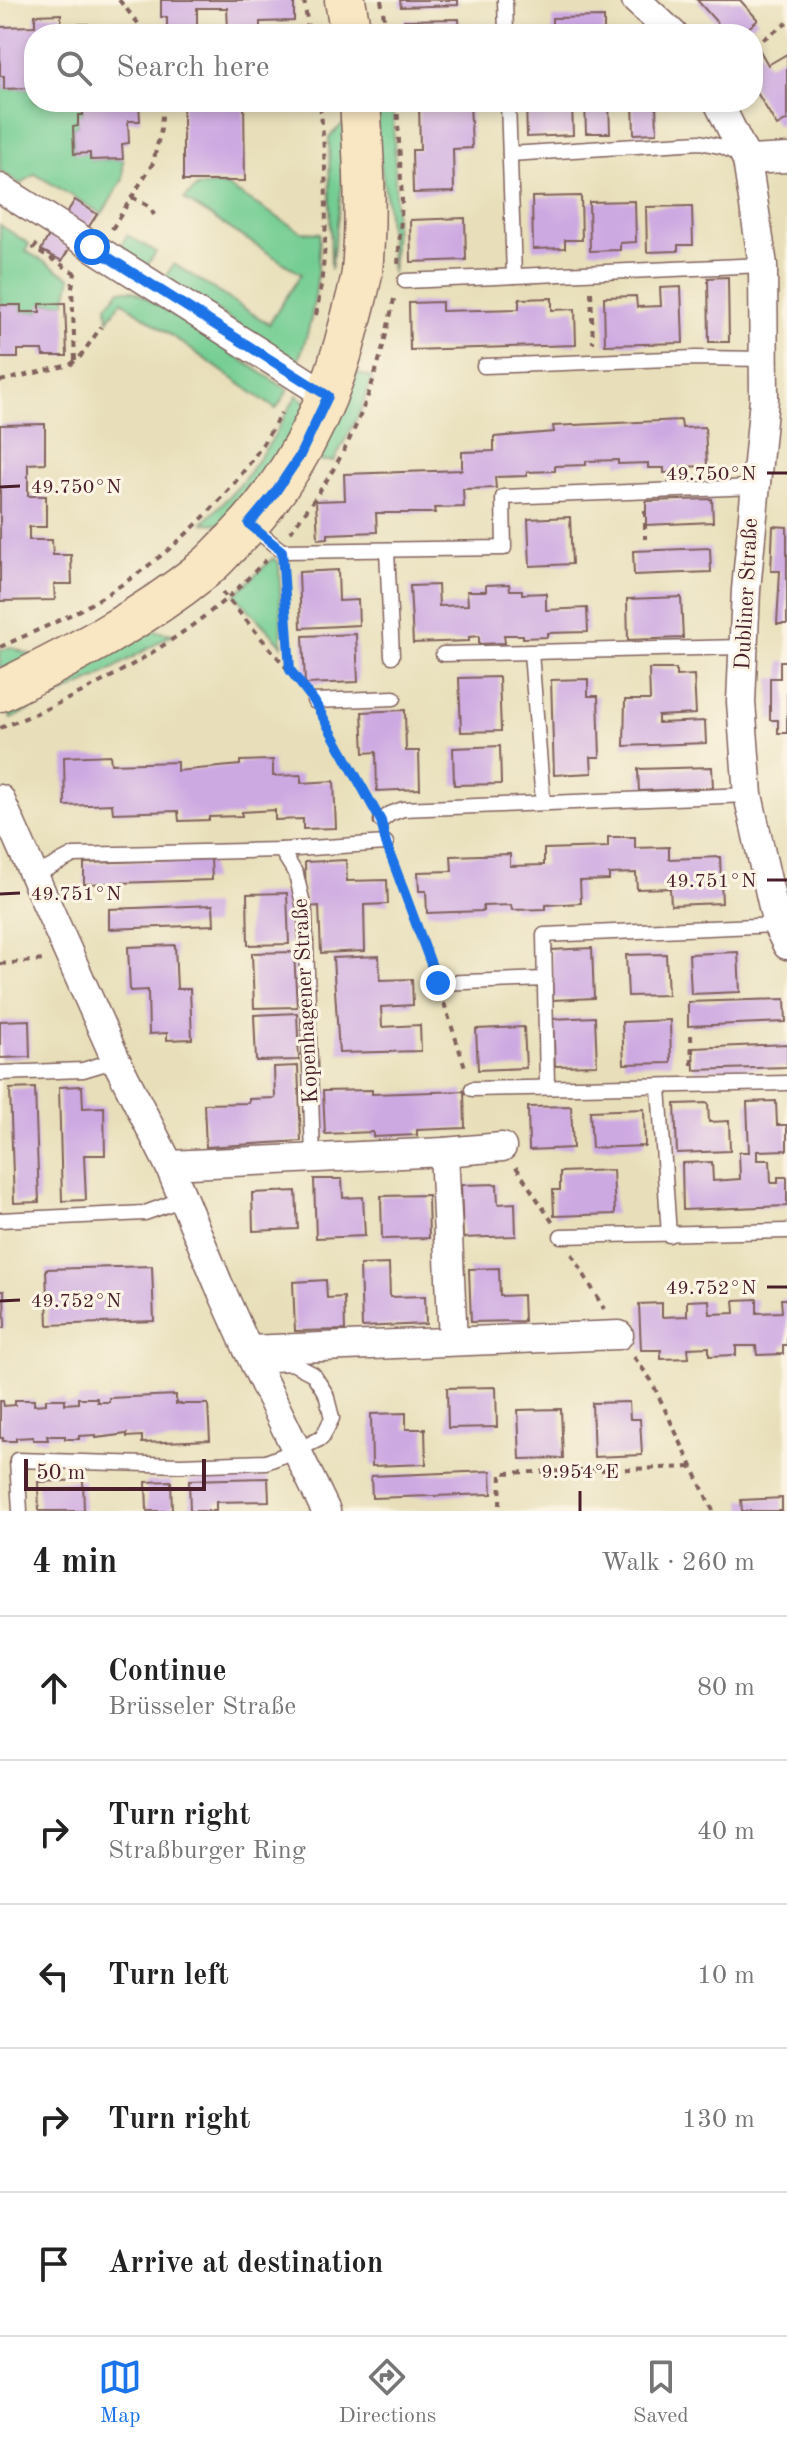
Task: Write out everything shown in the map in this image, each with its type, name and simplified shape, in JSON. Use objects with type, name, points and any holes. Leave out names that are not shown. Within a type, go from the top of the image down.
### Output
[{"type":"street","points":[[345,0],[349,24]]},
{"type":"street","points":[[636,0],[662,24]]},
{"type":"street","points":[[0,691],[86,648],[144,613],[203,570],[249,524],[299,457],[314,388],[346,339],[362,275],[365,184],[361,112]]},
{"type":"street","name":"Dubliner Straße","points":[[723,112],[747,160],[763,265],[764,399],[754,487],[741,702],[748,795],[764,876],[782,935]]},
{"type":"street","points":[[747,160],[787,158]]},
{"type":"street","points":[[0,188],[314,388]]},
{"type":"street","points":[[0,799],[116,1060],[169,1165],[252,1357],[326,1511]]},
{"type":"street","points":[[169,1165],[502,1147]]},
{"type":"street","points":[[444,1152],[453,1341]]},
{"type":"street","points":[[252,1357],[453,1341],[619,1335]]},
{"type":"lane","points":[[505,0],[506,24]]},
{"type":"lane","points":[[508,112],[514,276]]},
{"type":"lane","points":[[510,154],[700,142],[724,147],[747,160]]},
{"type":"lane","points":[[405,281],[763,265]]},
{"type":"lane","points":[[484,366],[695,358],[766,359]]},
{"type":"lane","points":[[249,524],[282,551],[504,548],[503,497],[754,487]]},
{"type":"lane","points":[[387,550],[392,656]]},
{"type":"lane","points":[[443,654],[742,647]]},
{"type":"lane","points":[[531,653],[543,802]]},
{"type":"lane","points":[[314,701],[394,698]]},
{"type":"lane","points":[[381,821],[403,809],[748,795]]},
{"type":"lane","points":[[35,875],[74,855],[281,850],[386,843]]},
{"type":"lane","name":"Kopenhagener Straße","points":[[281,850],[296,874],[305,912],[313,1157]]},
{"type":"lane","points":[[547,1086],[544,935],[782,935]]},
{"type":"lane","points":[[438,983],[545,979]]},
{"type":"lane","points":[[0,1073],[83,1070],[116,1060]]},
{"type":"lane","points":[[472,1089],[787,1083]]},
{"type":"lane","points":[[659,1087],[669,1235]]},
{"type":"lane","points":[[0,1220],[145,1213],[183,1199]]},
{"type":"lane","points":[[561,1236],[787,1231]]},
{"type":"lane","points":[[20,1511],[17,1460],[180,1465],[266,1462],[322,1438],[332,1418],[326,1394],[313,1374],[292,1363],[252,1357]]},
{"type":"path","points":[[119,0],[139,24]]},
{"type":"path","points":[[304,0],[308,24]]},
{"type":"path","points":[[381,0],[385,24]]},
{"type":"path","points":[[763,39],[787,23]]},
{"type":"path","points":[[98,251],[153,163],[162,112]]},
{"type":"path","points":[[314,326],[322,283],[327,204],[321,112]]},
{"type":"path","points":[[132,197],[150,207],[154,215]]},
{"type":"path","points":[[75,273],[72,287],[75,360]]},
{"type":"path","points":[[590,273],[594,362]]},
{"type":"path","points":[[0,381],[70,365],[101,327]]},
{"type":"path","points":[[0,647],[98,600],[179,540],[218,502],[314,388]]},
{"type":"path","points":[[645,514],[645,539]]},
{"type":"path","points":[[282,551],[290,670]]},
{"type":"path","points":[[203,570],[314,701],[381,821]]},
{"type":"path","points":[[386,843],[438,983],[472,1089]]},
{"type":"path","points":[[0,964],[72,957]]},
{"type":"path","points":[[691,1035],[693,1086]]},
{"type":"path","points":[[502,1147],[561,1236],[619,1335],[651,1380],[713,1511]]},
{"type":"path","points":[[500,1505],[501,1473],[693,1467]]},
{"type":"green space","points":[[0,76],[4,76],[4,89],[24,88],[24,112],[83,112],[78,116],[78,126],[73,127],[74,153],[90,153],[91,160],[123,159],[123,179],[102,214],[35,174],[21,184],[0,171]]},
{"type":"green space","points":[[372,112],[392,112],[395,231],[392,274],[387,202]]},
{"type":"green space","points":[[345,122],[345,162],[331,270],[329,137]]},
{"type":"green space","points":[[226,186],[302,232],[320,233],[312,315],[297,363],[165,277],[174,264],[269,324],[301,274],[184,199],[197,187]]},
{"type":"green space","points":[[0,225],[29,244],[26,251],[71,278],[65,303],[41,304],[40,312],[21,312],[20,305],[0,305]]},
{"type":"green space","points":[[127,235],[156,252],[147,266],[119,249]]},
{"type":"green space","points":[[120,290],[140,294],[288,390],[276,409],[122,301],[108,320],[107,305]]},
{"type":"green space","points":[[356,373],[372,378],[361,410],[334,461],[314,461]]},
{"type":"green space","points":[[297,395],[305,402],[305,416],[227,524],[203,523],[240,485],[271,441]]},
{"type":"green space","points":[[273,558],[279,563],[282,645],[235,595]]},
{"type":"green space","points":[[147,630],[173,634],[100,676],[11,719],[4,703]]},
{"type":"green space","points":[[10,647],[34,656],[0,673],[0,651]]},
{"type":"building","points":[[161,0],[294,0],[294,21],[228,24],[227,8],[197,8],[197,24],[167,24],[167,17],[161,17]]},
{"type":"building","points":[[400,0],[458,0],[458,5],[401,7]]},
{"type":"building","points":[[697,0],[740,0],[758,20],[753,24],[718,24]]},
{"type":"building","points":[[61,14],[61,24],[35,24],[35,15]]},
{"type":"building","points":[[604,17],[604,24],[552,24],[552,18]]},
{"type":"building","points":[[459,19],[459,24],[404,24],[404,20]]},
{"type":"building","points":[[24,26],[24,88],[4,89],[4,76],[0,76],[0,27]]},
{"type":"building","points":[[787,54],[787,120],[777,126],[763,103],[763,56],[768,65]]},
{"type":"building","points":[[83,112],[140,112],[140,121],[128,121],[129,143],[122,144],[123,159],[90,160],[90,153],[74,154],[73,127],[78,126],[78,115],[83,115]]},
{"type":"building","points":[[183,112],[244,112],[245,181],[183,181]]},
{"type":"building","points":[[419,112],[470,112],[472,148],[453,149],[454,192],[413,193],[412,150],[420,150]]},
{"type":"building","points":[[526,112],[572,112],[573,135],[527,137]]},
{"type":"building","points":[[585,112],[609,112],[610,133],[586,133]]},
{"type":"building","points":[[633,112],[656,112],[657,133],[634,134]]},
{"type":"building","points":[[581,196],[582,240],[565,240],[565,248],[533,249],[532,197]]},
{"type":"building","points":[[75,200],[97,214],[88,228],[66,214]]},
{"type":"building","points":[[635,201],[636,242],[620,243],[620,250],[590,251],[589,202]]},
{"type":"building","points":[[692,206],[693,245],[678,245],[678,251],[647,252],[646,207]]},
{"type":"building","points":[[465,218],[466,260],[411,262],[410,220]]},
{"type":"building","points":[[49,235],[70,247],[62,261],[41,250]]},
{"type":"building","points":[[728,277],[729,342],[709,342],[708,278]]},
{"type":"building","points":[[681,287],[683,343],[605,345],[604,297],[636,296],[637,307],[661,306],[660,288]]},
{"type":"building","points":[[552,298],[552,310],[575,309],[576,345],[410,350],[409,303],[442,302],[442,311],[519,309],[519,299]]},
{"type":"building","points":[[65,303],[67,356],[43,356],[42,350],[18,350],[18,358],[0,358],[0,305],[21,305],[21,312],[40,312],[40,304]]},
{"type":"building","points":[[681,420],[682,428],[705,427],[707,466],[680,467],[681,472],[664,473],[664,468],[648,468],[648,463],[586,461],[586,465],[555,466],[555,471],[527,472],[527,476],[495,477],[496,488],[463,489],[464,507],[434,508],[435,513],[376,513],[377,532],[328,534],[328,538],[318,539],[316,501],[345,500],[344,474],[462,470],[462,452],[494,451],[494,437],[554,432],[553,426]]},
{"type":"building","points":[[45,424],[45,463],[28,464],[28,496],[46,496],[46,527],[29,527],[29,540],[52,540],[53,555],[71,555],[72,584],[54,584],[55,600],[0,601],[0,425]]},
{"type":"building","points":[[712,499],[713,522],[646,525],[646,501]]},
{"type":"building","points":[[570,517],[572,564],[530,566],[528,519]]},
{"type":"building","points":[[773,526],[787,527],[787,624],[777,624],[780,571],[771,571]]},
{"type":"building","points":[[710,548],[711,572],[634,575],[633,551]]},
{"type":"building","points":[[338,570],[339,601],[358,600],[359,625],[301,628],[299,572]]},
{"type":"building","points":[[509,584],[510,590],[522,590],[522,594],[546,593],[546,610],[587,608],[588,632],[547,633],[547,637],[523,638],[523,635],[504,635],[505,643],[479,644],[479,636],[469,637],[469,641],[413,643],[410,586],[438,585],[439,606],[468,605],[467,591],[486,591],[486,585]]},
{"type":"building","points":[[681,597],[683,638],[628,640],[627,599]]},
{"type":"building","points":[[356,634],[358,682],[305,684],[303,636]]},
{"type":"building","points":[[780,661],[787,661],[787,733],[778,733],[778,720],[770,720],[770,678],[780,678]]},
{"type":"building","points":[[649,669],[676,669],[676,676],[694,675],[696,714],[658,716],[658,723],[705,721],[706,743],[624,746],[625,700],[650,700]]},
{"type":"building","points":[[499,677],[501,731],[461,732],[459,678]]},
{"type":"building","points":[[588,679],[588,696],[598,696],[600,757],[591,757],[592,773],[554,775],[551,680]]},
{"type":"building","points":[[405,710],[406,751],[419,751],[420,789],[377,791],[376,752],[364,753],[362,712]]},
{"type":"building","points":[[500,746],[501,784],[454,785],[453,748]]},
{"type":"building","points":[[110,755],[111,764],[177,762],[177,771],[240,765],[240,761],[273,760],[273,776],[301,775],[301,783],[334,781],[336,828],[303,829],[303,819],[275,820],[275,810],[242,812],[242,816],[209,817],[209,820],[179,821],[178,811],[113,813],[112,804],[65,806],[64,757]]},
{"type":"building","points":[[712,767],[713,788],[639,791],[638,769]]},
{"type":"building","points":[[608,837],[635,837],[635,848],[669,847],[669,859],[720,857],[722,903],[671,905],[670,888],[637,889],[636,873],[609,874],[609,880],[580,881],[581,903],[546,905],[546,909],[512,910],[511,905],[483,906],[483,911],[427,913],[426,891],[419,891],[418,872],[452,871],[451,856],[510,854],[510,866],[544,865],[544,849],[608,847]]},
{"type":"building","points":[[211,859],[212,880],[84,884],[84,863]]},
{"type":"building","points":[[346,860],[347,881],[387,880],[388,904],[364,905],[365,951],[321,953],[319,906],[306,907],[305,862]]},
{"type":"building","points":[[287,893],[289,944],[248,945],[247,894]]},
{"type":"building","points":[[213,905],[214,925],[109,929],[109,909]]},
{"type":"building","points":[[175,945],[177,989],[190,989],[192,1039],[167,1040],[167,1033],[149,1034],[148,990],[130,991],[128,947]]},
{"type":"building","points":[[592,948],[594,998],[553,1000],[551,950]]},
{"type":"building","points":[[294,952],[297,1007],[254,1008],[252,953]]},
{"type":"building","points":[[738,952],[740,992],[691,994],[689,954]]},
{"type":"building","points":[[666,954],[668,995],[628,996],[626,955]]},
{"type":"building","points":[[379,956],[380,980],[412,979],[413,1005],[381,1007],[382,1027],[420,1025],[421,1051],[339,1053],[333,958]]},
{"type":"building","points":[[785,999],[786,1022],[688,1026],[688,1002]]},
{"type":"building","points":[[297,1013],[299,1060],[256,1061],[254,1015]]},
{"type":"building","points":[[595,1017],[597,1065],[555,1066],[553,1019]]},
{"type":"building","points":[[29,1020],[30,1057],[0,1058],[0,1021]]},
{"type":"building","points":[[670,1020],[671,1063],[624,1064],[622,1022]]},
{"type":"building","points":[[524,1027],[526,1068],[478,1070],[476,1029]]},
{"type":"building","points":[[787,1044],[787,1067],[694,1070],[693,1048]]},
{"type":"building","points":[[298,1066],[301,1141],[206,1147],[204,1104],[249,1103],[249,1099],[275,1098],[274,1067]]},
{"type":"building","points":[[82,1086],[83,1108],[104,1107],[105,1155],[84,1155],[86,1200],[62,1201],[59,1087]]},
{"type":"building","points":[[35,1088],[39,1202],[14,1203],[10,1089]]},
{"type":"building","points":[[372,1090],[372,1094],[464,1091],[465,1128],[417,1130],[417,1135],[373,1137],[373,1132],[325,1134],[323,1091]]},
{"type":"building","points":[[776,1101],[777,1125],[787,1125],[787,1150],[757,1151],[757,1160],[770,1160],[771,1183],[778,1183],[778,1177],[787,1177],[787,1206],[683,1210],[682,1163],[712,1162],[713,1181],[740,1179],[739,1152],[749,1152],[747,1102]]},
{"type":"building","points":[[708,1103],[709,1122],[729,1121],[730,1151],[677,1153],[675,1104]]},
{"type":"building","points":[[571,1106],[573,1148],[529,1150],[528,1107]]},
{"type":"building","points":[[644,1109],[645,1146],[592,1148],[590,1111]]},
{"type":"building","points":[[613,1170],[615,1214],[554,1216],[553,1190],[560,1190],[560,1172]]},
{"type":"building","points":[[314,1179],[342,1179],[343,1198],[363,1197],[365,1236],[316,1238]]},
{"type":"building","points":[[497,1184],[498,1204],[515,1203],[516,1236],[463,1238],[461,1185]]},
{"type":"building","points":[[296,1191],[298,1229],[253,1231],[252,1193]]},
{"type":"building","points":[[428,1195],[429,1238],[382,1239],[381,1196]]},
{"type":"building","points":[[389,1264],[390,1297],[425,1296],[426,1324],[362,1327],[360,1265]]},
{"type":"building","points":[[152,1266],[154,1321],[48,1325],[46,1269]]},
{"type":"building","points":[[499,1268],[500,1296],[523,1295],[524,1321],[471,1322],[469,1269]]},
{"type":"building","points":[[326,1280],[327,1298],[344,1297],[345,1330],[295,1331],[293,1282]]},
{"type":"building","points":[[0,1291],[4,1291],[5,1328],[0,1328]]},
{"type":"building","points":[[757,1299],[757,1313],[782,1312],[781,1299],[787,1299],[787,1345],[783,1345],[783,1354],[757,1355],[756,1346],[736,1346],[736,1355],[709,1356],[709,1347],[688,1348],[689,1358],[661,1359],[661,1350],[641,1350],[639,1304],[662,1303],[662,1317],[687,1316],[687,1301],[709,1300],[710,1314],[735,1313],[734,1300]]},
{"type":"building","points":[[496,1387],[497,1427],[448,1428],[447,1388]]},
{"type":"building","points":[[176,1395],[176,1404],[208,1404],[210,1440],[142,1443],[142,1436],[127,1437],[127,1434],[96,1438],[96,1435],[79,1436],[79,1439],[47,1436],[48,1440],[33,1440],[33,1437],[3,1441],[0,1438],[0,1401],[4,1406],[15,1405],[15,1400],[34,1400],[34,1405],[46,1404],[46,1399],[65,1399],[65,1404],[78,1403],[78,1398],[97,1398],[97,1402],[109,1402],[109,1398]]},
{"type":"building","points":[[629,1402],[630,1419],[640,1419],[642,1455],[594,1457],[592,1403]]},
{"type":"building","points":[[561,1409],[563,1458],[520,1459],[518,1410]]},
{"type":"building","points":[[406,1413],[406,1429],[425,1429],[426,1464],[372,1466],[371,1414]]},
{"type":"building","points":[[491,1471],[492,1494],[372,1498],[371,1476]]},
{"type":"building","points":[[268,1478],[269,1501],[216,1502],[216,1511],[190,1511],[189,1480]]},
{"type":"building","points":[[83,1480],[84,1511],[39,1511],[38,1482]]},
{"type":"building","points":[[171,1481],[172,1511],[147,1511],[146,1482]]},
{"type":"building","points":[[782,1498],[782,1511],[742,1511],[741,1500]]},
{"type":"route","points":[[92,247],[328,396],[299,457],[249,524],[282,551],[290,670],[314,701],[381,821],[386,843],[438,983]]}]
